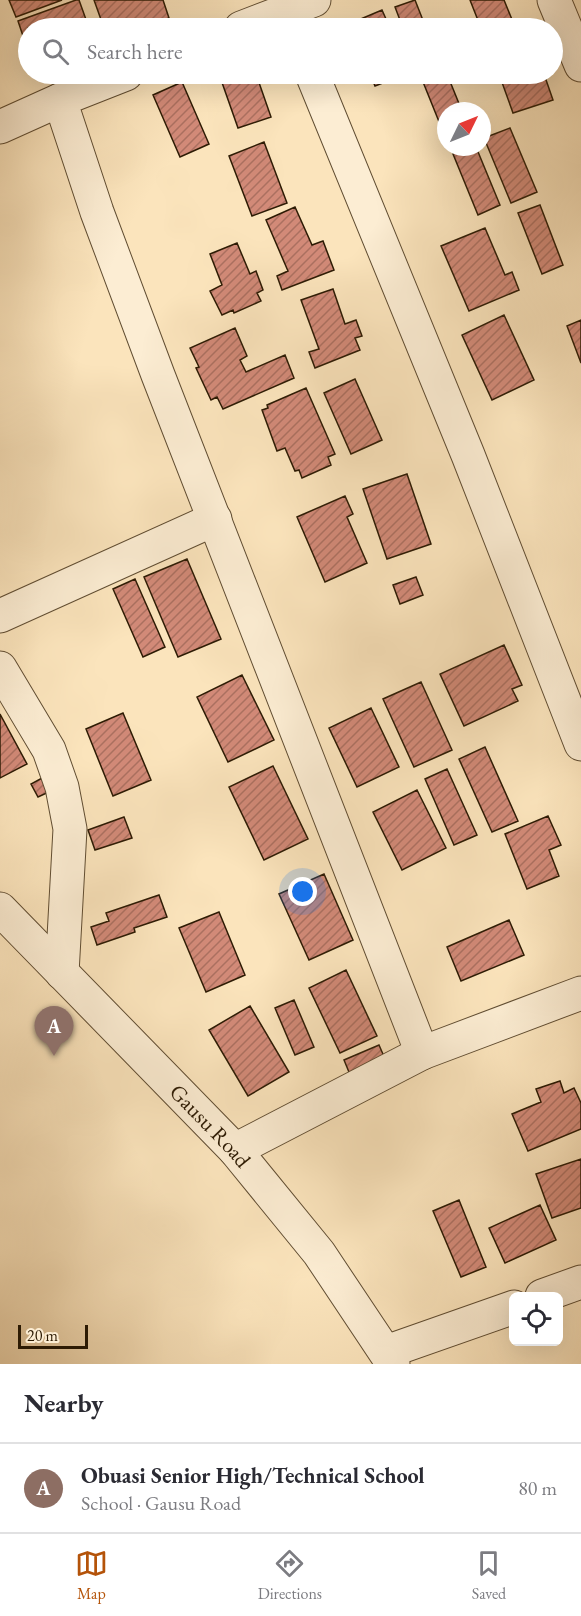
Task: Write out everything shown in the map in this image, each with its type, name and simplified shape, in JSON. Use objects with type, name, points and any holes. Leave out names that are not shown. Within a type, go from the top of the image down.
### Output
[{"type":"street","points":[[554,0],[561,18]]},
{"type":"street","points":[[279,18],[298,13]]},
{"type":"street","points":[[563,22],[581,65]]},
{"type":"street","points":[[0,127],[101,84]]},
{"type":"street","points":[[316,84],[468,455],[581,744]]},
{"type":"street","points":[[60,100],[97,212],[158,375],[422,1053]]},
{"type":"street","points":[[0,616],[215,519]]},
{"type":"street","points":[[0,668],[49,750],[62,787],[69,829],[62,973]]},
{"type":"street","name":"Gausu Road","points":[[0,909],[235,1150],[319,1254],[389,1358]]},
{"type":"street","points":[[235,1150],[422,1053],[581,993]]},
{"type":"street","points":[[553,1292],[581,1282]]},
{"type":"street","points":[[389,1358],[509,1309]]},
{"type":"building","points":[[9,0],[62,0],[16,17]]},
{"type":"building","points":[[79,0],[85,18],[26,18]]},
{"type":"building","points":[[94,0],[163,0],[169,18],[100,18]]},
{"type":"building","points":[[415,0],[422,18],[399,18],[395,7]]},
{"type":"building","points":[[470,0],[504,0],[511,18],[477,18]]},
{"type":"building","points":[[382,10],[386,18],[363,18]]},
{"type":"building","points":[[178,84],[183,84],[209,144],[180,157],[153,95]]},
{"type":"building","points":[[223,84],[259,84],[271,117],[238,128]]},
{"type":"building","points":[[424,84],[451,84],[458,102],[437,102],[437,117]]},
{"type":"building","points":[[503,84],[547,84],[553,100],[513,113]]},
{"type":"building","points":[[510,128],[537,192],[511,203],[491,155],[491,135]]},
{"type":"building","points":[[264,142],[287,203],[252,216],[229,156]]},
{"type":"building","points":[[454,156],[480,156],[500,205],[478,215]]},
{"type":"building","points":[[540,205],[563,265],[542,274],[518,213]]},
{"type":"building","points":[[295,207],[312,245],[323,241],[334,270],[282,290],[277,276],[288,271],[266,220]]},
{"type":"building","points":[[485,228],[505,275],[512,272],[519,290],[469,311],[441,246]]},
{"type":"building","points":[[237,243],[250,274],[256,271],[263,290],[257,293],[261,301],[234,313],[233,310],[222,315],[210,291],[222,285],[210,254]]},
{"type":"building","points":[[333,289],[345,324],[356,320],[362,336],[355,338],[360,350],[315,368],[309,352],[319,349],[301,300]]},
{"type":"building","points":[[504,315],[534,380],[492,400],[462,335]]},
{"type":"building","points":[[581,320],[581,363],[567,326]]},
{"type":"building","points":[[235,328],[247,356],[240,360],[246,372],[285,355],[294,378],[223,409],[217,397],[211,400],[196,368],[199,367],[190,348]]},
{"type":"building","points":[[355,379],[382,440],[351,454],[324,393]]},
{"type":"building","points":[[306,388],[335,454],[328,457],[331,465],[302,478],[299,470],[295,471],[285,448],[277,451],[262,410],[268,408],[267,405]]},
{"type":"building","points":[[407,474],[431,544],[387,559],[363,489]]},
{"type":"building","points":[[345,496],[353,514],[347,517],[367,563],[325,582],[297,517]]},
{"type":"building","points":[[187,559],[221,639],[178,657],[144,577]]},
{"type":"building","points":[[416,577],[423,595],[400,604],[393,585]]},
{"type":"building","points":[[135,579],[165,647],[143,657],[113,589]]},
{"type":"building","points":[[504,645],[522,685],[512,689],[518,701],[464,726],[440,674]]},
{"type":"building","points":[[242,675],[274,740],[228,762],[197,697]]},
{"type":"building","points":[[421,682],[452,750],[414,767],[383,699]]},
{"type":"building","points":[[371,708],[399,767],[357,787],[329,728]]},
{"type":"building","points":[[123,713],[151,780],[113,796],[86,729]]},
{"type":"building","points":[[0,714],[27,764],[0,778]]},
{"type":"building","points":[[485,747],[518,821],[492,832],[459,759]]},
{"type":"building","points":[[273,766],[308,839],[264,860],[229,787]]},
{"type":"building","points":[[447,769],[477,835],[454,845],[425,779]]},
{"type":"building","points":[[42,778],[49,792],[38,797],[31,784]]},
{"type":"building","points":[[417,790],[446,848],[402,870],[373,812]]},
{"type":"building","points":[[548,816],[561,845],[549,850],[559,876],[527,889],[505,834]]},
{"type":"building","points":[[124,817],[132,838],[95,850],[88,830]]},
{"type":"building","points":[[324,874],[353,940],[309,960],[279,894]]},
{"type":"building","points":[[159,895],[167,917],[134,928],[135,932],[97,945],[91,927],[109,921],[106,913]]},
{"type":"building","points":[[219,912],[245,975],[206,992],[179,928]]},
{"type":"building","points":[[509,920],[524,955],[461,981],[447,947]]},
{"type":"building","points":[[346,970],[377,1036],[340,1053],[309,988]]},
{"type":"building","points":[[294,1000],[314,1047],[295,1055],[275,1008]]},
{"type":"building","points":[[250,1006],[289,1072],[248,1096],[209,1030]]},
{"type":"building","points":[[379,1045],[386,1061],[351,1077],[344,1060]]},
{"type":"building","points":[[560,1081],[564,1093],[574,1088],[581,1103],[581,1129],[528,1151],[512,1114],[541,1102],[536,1089]]},
{"type":"building","points":[[581,1159],[581,1208],[552,1218],[536,1174]]},
{"type":"building","points":[[459,1200],[486,1267],[461,1277],[433,1211]]},
{"type":"building","points":[[540,1205],[556,1240],[505,1263],[489,1228]]},
{"type":"place","name":"Obuasi Senior High/Technical School","points":[[54,1056]]}]
